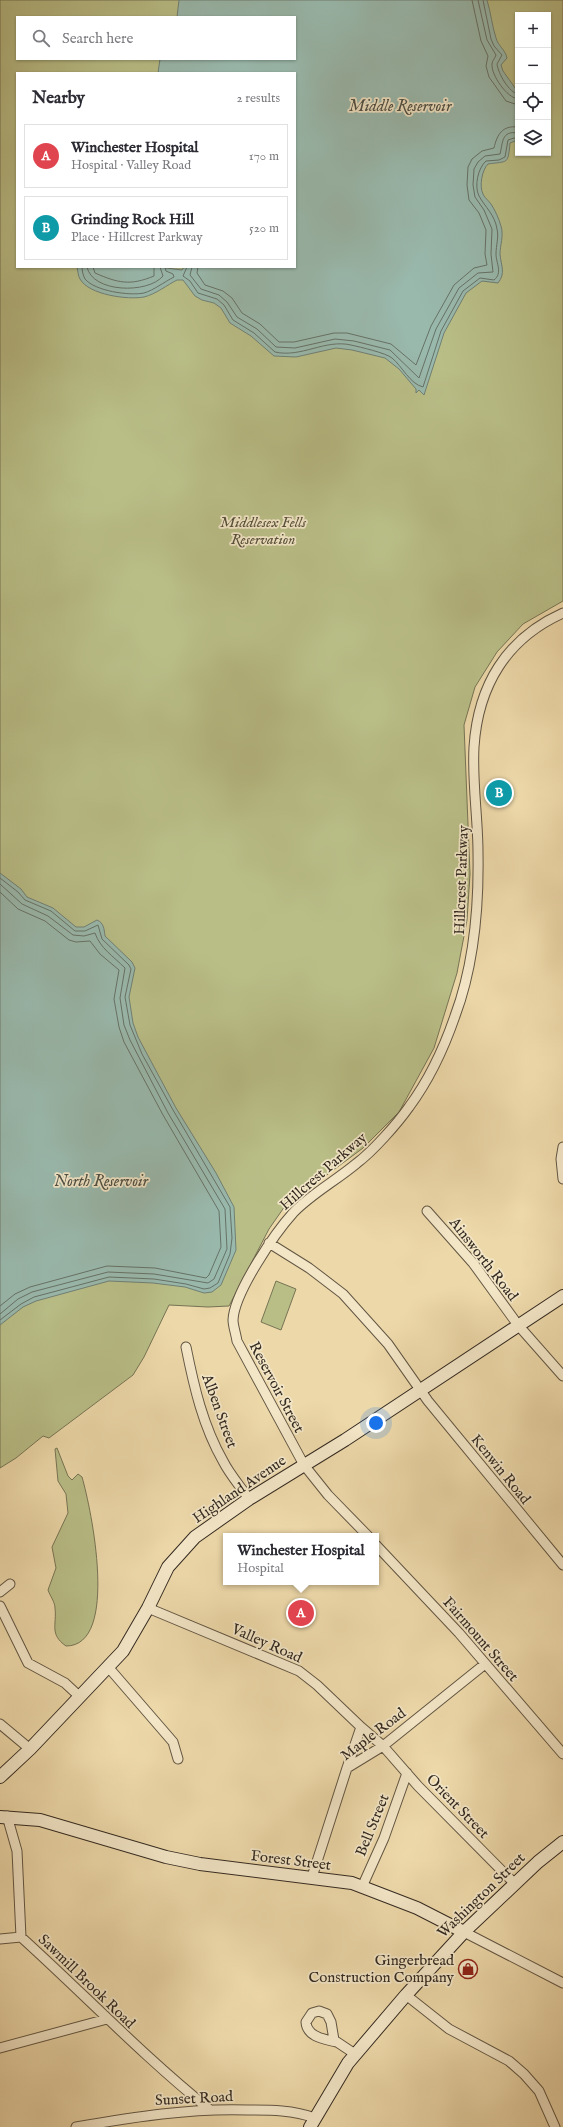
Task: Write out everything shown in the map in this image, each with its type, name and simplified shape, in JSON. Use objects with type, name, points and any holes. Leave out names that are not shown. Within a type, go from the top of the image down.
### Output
[{"type":"main road","name":"Highland Avenue","points":[[0,1777],[80,1698],[123,1651],[148,1608],[168,1567],[195,1537],[249,1499],[304,1465],[563,1296]]},
{"type":"main road","points":[[0,1805],[3,1816]]},
{"type":"main road","name":"Forest Street","points":[[3,1816],[40,1820],[166,1857],[200,1864],[312,1877],[362,1887],[421,1909],[464,1932]]},
{"type":"main road","name":"Washington Street","points":[[312,2122],[334,2084],[355,2054],[406,1995],[464,1932],[515,1884],[563,1842]]},
{"type":"street","name":"Hillcrest Parkway","points":[[233,1319],[242,1292],[269,1243],[294,1212],[359,1162],[409,1108],[431,1071],[448,1036],[462,996],[472,949],[477,906],[478,853],[474,746],[481,708],[493,673],[512,647],[542,622],[563,613]]},
{"type":"street","points":[[563,1147],[561,1159],[563,1179]]},
{"type":"street","name":"Ainsworth Road","points":[[427,1211],[473,1263],[518,1325],[563,1376]]},
{"type":"street","name":"Kenwin Road","points":[[269,1243],[309,1268],[343,1294],[388,1344],[420,1389],[563,1565]]},
{"type":"street","name":"Reservoir Street","points":[[233,1319],[237,1341],[304,1465]]},
{"type":"street","name":"Alben Street","points":[[186,1347],[195,1391],[207,1426],[223,1462],[249,1499]]},
{"type":"street","points":[[304,1465],[328,1495],[365,1533]]},
{"type":"street","name":"Fairmount Street","points":[[379,1548],[454,1627],[563,1754]]},
{"type":"street","points":[[0,1592],[10,1584]]},
{"type":"street","points":[[0,1606],[28,1663],[60,1679],[80,1698]]},
{"type":"street","name":"Valley Road","points":[[148,1608],[299,1672],[317,1685],[360,1727],[383,1746]]},
{"type":"street","name":"Maple Road","points":[[312,1877],[347,1768],[383,1746],[485,1664]]},
{"type":"street","points":[[109,1668],[173,1742],[178,1759]]},
{"type":"street","points":[[0,1724],[30,1749]]},
{"type":"street","points":[[347,1768],[360,1727]]},
{"type":"street","name":"Orient Street","points":[[383,1746],[407,1773],[515,1884]]},
{"type":"street","name":"Bell Street","points":[[362,1887],[384,1838],[407,1773]]},
{"type":"street","name":"Sawmill Brook Road","points":[[3,1816],[17,1851],[21,1937],[80,1991],[107,2019],[181,2086],[209,2109]]},
{"type":"street","name":"Forest Street","points":[[464,1932],[563,1983]]},
{"type":"street","points":[[0,1939],[21,1937]]},
{"type":"street","points":[[406,1995],[446,2027],[509,2061],[524,2074],[539,2092],[555,2127]]},
{"type":"street","points":[[0,2048],[107,2019]]},
{"type":"street","points":[[336,2042],[355,2054]]},
{"type":"street","name":"Sunset Road","points":[[76,2127],[144,2115],[209,2109],[290,2111],[312,2122]]},
{"type":"green space","name":"Middlesex Fells Reservation","points":[[0,0],[563,0],[563,601],[523,624],[497,652],[475,687],[464,725],[470,874],[467,920],[457,973],[434,1048],[399,1112],[363,1148],[285,1206],[269,1229],[229,1306],[208,1307],[169,1305],[144,1357],[133,1375],[49,1438],[43,1436],[16,1458],[0,1468]]},
{"type":"green space","points":[[276,1281],[296,1289],[281,1330],[261,1322]]},
{"type":"green space","points":[[57,1448],[68,1476],[72,1480],[78,1474],[82,1477],[91,1516],[98,1573],[97,1601],[93,1624],[83,1640],[66,1646],[57,1637],[55,1629],[55,1606],[48,1590],[56,1568],[52,1547],[68,1513],[66,1494],[58,1481],[55,1449]]},
{"type":"water","name":"Middle Reservoir","points":[[179,0],[487,0],[496,38],[505,52],[507,58],[501,65],[503,71],[515,88],[515,141],[510,143],[509,155],[506,161],[488,164],[484,170],[481,183],[482,191],[497,215],[502,230],[500,254],[502,276],[498,283],[482,281],[466,293],[444,333],[424,395],[419,390],[416,393],[416,389],[399,369],[385,358],[352,350],[336,348],[296,357],[274,356],[251,336],[230,323],[221,308],[214,303],[202,300],[195,296],[183,280],[177,280],[148,296],[129,298],[100,293],[85,284],[78,275],[77,268],[167,268],[182,270],[183,268],[296,268],[296,72],[158,72],[160,60],[296,60],[296,16],[177,16]]},
{"type":"water","name":"North Reservoir","points":[[0,873],[21,889],[27,897],[53,908],[76,927],[84,927],[97,920],[99,921],[103,926],[105,936],[132,962],[135,968],[129,997],[133,1023],[138,1037],[176,1108],[216,1173],[234,1207],[236,1250],[221,1285],[212,1292],[204,1293],[185,1287],[153,1283],[109,1281],[36,1301],[23,1307],[0,1325]]},
{"type":"place","name":"Grinding Rock Hill","points":[[499,793]]},
{"type":"place","name":"Winchester Hospital","points":[[301,1613]]},
{"type":"place","name":"Gingerbread Construction Company","points":[[468,1969]]}]
